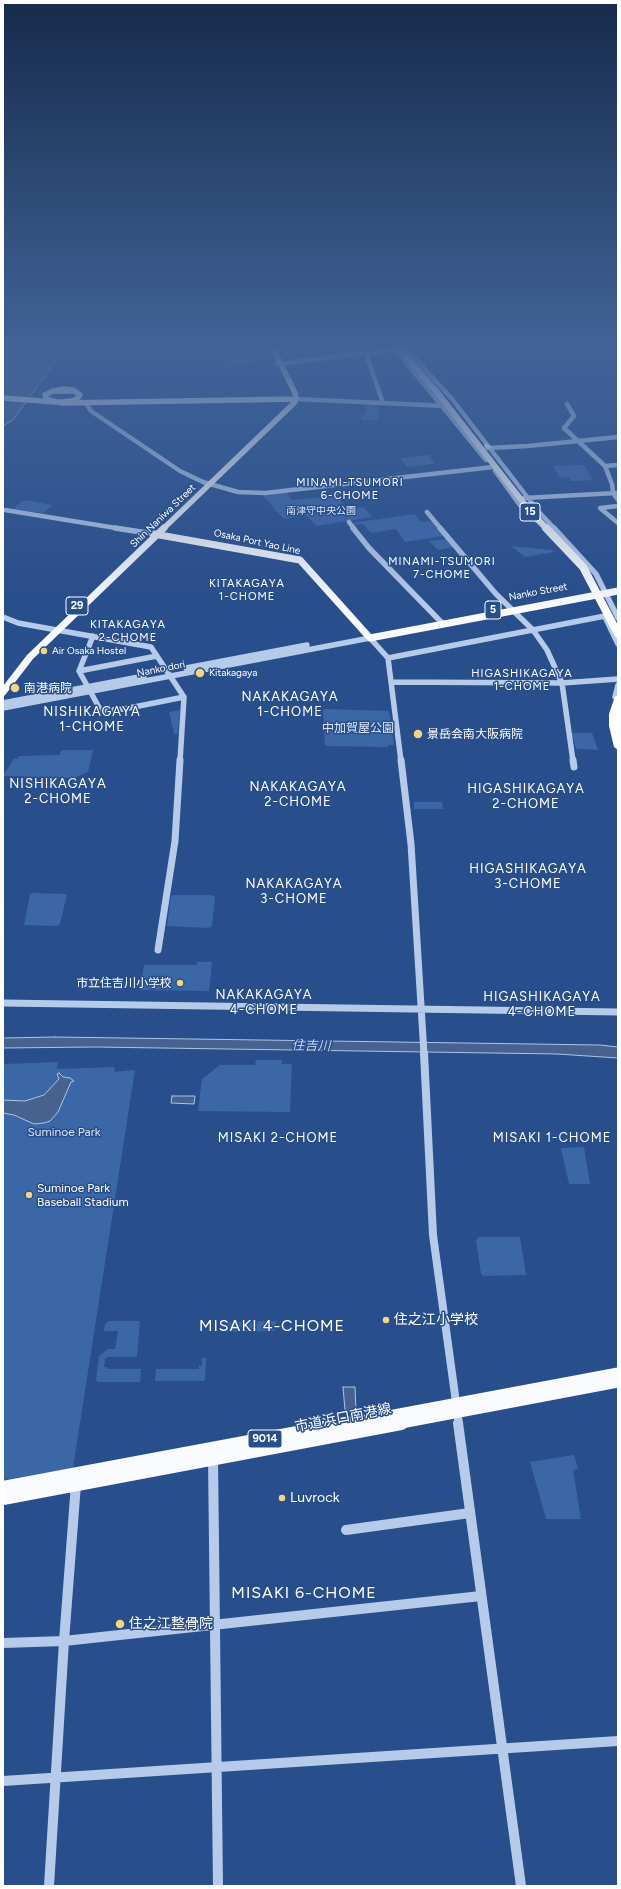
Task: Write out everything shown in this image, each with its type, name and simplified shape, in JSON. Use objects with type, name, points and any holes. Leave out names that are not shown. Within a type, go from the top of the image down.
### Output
[{"type":"highway","name":"15","points":[[468,432],[536,521],[564,550],[582,573],[586,581]]},
{"type":"highway","name":"15","points":[[472,432],[529,504],[584,561],[593,574],[618,621]]},
{"type":"highway","points":[[477,432],[488,446]]},
{"type":"highway","name":"15","points":[[526,506],[583,567],[618,634]]},
{"type":"highway","points":[[616,698],[613,714],[613,726],[618,747]]},
{"type":"main road","name":"Shin Naniwa Street","points":[[3,692],[20,668],[56,630],[264,432]]},
{"type":"main road","name":"Osaka Port Yao Line","points":[[156,534],[300,560],[369,636]]},
{"type":"main road","name":"Nanko Street","points":[[604,592],[618,586]]},
{"type":"main road","name":"Nanko Street","points":[[369,636],[604,592],[618,591]]},
{"type":"main road","name":"Shin Naniwa Street","points":[[3,681],[17,663],[56,630]]},
{"type":"main road","name":"市道浜口南港線","points":[[3,1498],[213,1458],[618,1373]]},
{"type":"main road","name":"市道浜口南港線","points":[[3,1488],[456,1408],[618,1382]]},
{"type":"street","points":[[122,432],[180,471],[209,484],[238,492],[259,494],[493,467]]},
{"type":"street","points":[[465,432],[493,467],[515,498],[572,556],[587,576],[586,581],[594,594],[618,644]]},
{"type":"street","points":[[478,432],[549,524],[589,565],[618,618]]},
{"type":"street","points":[[568,432],[605,466],[618,500]]},
{"type":"street","points":[[477,448],[618,437]]},
{"type":"street","points":[[605,466],[618,465]]},
{"type":"street","points":[[515,498],[615,493]]},
{"type":"street","points":[[618,506],[600,508],[618,523]]},
{"type":"street","points":[[5,510],[156,534]]},
{"type":"street","points":[[427,512],[496,594],[533,630],[547,650],[562,683],[566,721],[574,767]]},
{"type":"street","points":[[349,522],[372,551],[441,622]]},
{"type":"street","points":[[388,658],[605,616]]},
{"type":"street","points":[[3,617],[18,623],[151,647],[184,697],[175,842],[158,950]]},
{"type":"street","points":[[79,671],[93,636]]},
{"type":"street","points":[[369,636],[388,658],[411,844],[422,1009],[433,1235],[501,1749],[521,1886]]},
{"type":"street","name":"Nanko dori","points":[[3,703],[89,689],[369,636]]},
{"type":"street","points":[[79,671],[157,656]]},
{"type":"street","points":[[79,671],[101,711],[124,709],[184,697]]},
{"type":"street","points":[[391,682],[562,683],[618,679]]},
{"type":"street","points":[[616,698],[618,685]]},
{"type":"street","name":"Nanko dori","points":[[3,708],[89,689]]},
{"type":"street","points":[[3,1003],[618,1012]]},
{"type":"street","points":[[213,1458],[218,1886]]},
{"type":"street","points":[[49,1886],[64,1641],[76,1484]]},
{"type":"street","points":[[346,1530],[470,1513]]},
{"type":"street","points":[[3,1643],[64,1641],[481,1596]]},
{"type":"street","points":[[3,1781],[618,1741]]},
{"type":"green space","points":[[429,455],[435,463],[407,467],[400,458]]},
{"type":"green space","points":[[584,465],[593,480],[571,481],[569,477],[560,478],[553,466]]},
{"type":"green space","name":"南津守中央公園","points":[[286,492],[292,500],[330,496],[328,493],[342,492],[344,494],[337,495],[347,509],[364,507],[372,517],[317,526],[306,515],[284,519],[262,495]]},
{"type":"green space","points":[[25,500],[53,505],[43,513],[16,509],[15,506]]},
{"type":"green space","name":"南津守中央公園","points":[[415,514],[421,522],[431,521],[444,536],[405,542],[396,529],[371,533],[363,524],[353,525],[352,523]]},
{"type":"green space","points":[[446,539],[454,547],[438,550],[429,541]]},
{"type":"green space","points":[[511,546],[551,550],[554,552],[525,557]]},
{"type":"green space","points":[[180,710],[178,734],[174,734],[169,712]]},
{"type":"green space","name":"中加賀屋公園","points":[[323,710],[389,711],[394,745],[388,745],[388,747],[325,746]]},
{"type":"green space","points":[[572,733],[592,733],[598,750],[576,749]]},
{"type":"green space","points":[[61,750],[93,750],[88,772],[74,778],[3,776],[14,758],[17,759],[19,756],[60,755]]},
{"type":"green space","points":[[414,802],[442,802],[443,809],[414,809]]},
{"type":"green space","points":[[30,894],[67,894],[60,924],[57,926],[24,925]]},
{"type":"green space","points":[[212,895],[215,897],[212,926],[209,928],[167,926],[171,896]]},
{"type":"green space","points":[[197,962],[212,962],[209,991],[140,990],[144,965],[197,965]]},
{"type":"green space","points":[[256,1060],[282,1060],[282,1064],[292,1064],[290,1112],[198,1111],[202,1079],[220,1065],[255,1065]]},
{"type":"green space","name":"Suminoe Park","points":[[58,1062],[57,1069],[114,1067],[115,1072],[135,1070],[73,1468],[3,1480],[3,1064]]},
{"type":"green space","points":[[584,1147],[590,1184],[569,1184],[561,1148]]},
{"type":"green space","points":[[479,1237],[520,1237],[526,1275],[483,1276],[481,1274],[476,1240]]},
{"type":"green space","points":[[108,1321],[140,1321],[137,1357],[108,1357],[105,1359],[104,1367],[107,1367],[107,1369],[141,1369],[140,1382],[98,1382],[96,1380],[99,1356],[108,1349],[115,1349],[118,1331],[104,1331],[105,1324]]},
{"type":"green space","points":[[276,1321],[275,1331],[220,1332],[222,1322]]},
{"type":"green space","points":[[202,1358],[206,1358],[205,1380],[203,1381],[155,1381],[156,1369],[199,1369],[199,1366],[202,1365]]},
{"type":"green space","points":[[574,1455],[578,1469],[573,1470],[581,1519],[546,1519],[530,1462]]},
{"type":"water","name":"住吉川","points":[[55,1037],[600,1045],[618,1047],[618,1058],[557,1054],[95,1047],[3,1048],[3,1038]]},
{"type":"water","points":[[59,1073],[63,1077],[70,1078],[74,1081],[71,1082],[58,1112],[50,1121],[34,1124],[14,1115],[3,1113],[3,1100],[25,1101],[44,1095],[59,1079],[57,1074]]},
{"type":"water","points":[[172,1096],[195,1096],[194,1104],[171,1103]]},
{"type":"water","points":[[343,1387],[355,1387],[356,1410],[345,1410]]},
{"type":"place","name":"Air Osaka Hostel","points":[[44,651]]},
{"type":"place","name":"Kitakagaya","points":[[200,673]]},
{"type":"place","name":"南港病院","points":[[15,688]]},
{"type":"place","name":"景岳会南大阪病院","points":[[418,734]]},
{"type":"place","name":"市立住吉川小学校","points":[[180,983]]},
{"type":"place","name":"Suminoe Park Baseball Stadium","points":[[29,1195]]},
{"type":"place","name":"住之江小学校","points":[[386,1320]]},
{"type":"place","name":"Luvrock","points":[[282,1498]]},
{"type":"place","name":"住之江整骨院","points":[[120,1624]]},
{"type":"district","name":"MINAMI-TSUMORI 6-CHOME","points":[[350,489]]},
{"type":"district","name":"MINAMI-TSUMORI 7-CHOME","points":[[442,568]]},
{"type":"district","name":"KITAKAGAYA 1-CHOME","points":[[247,590]]},
{"type":"district","name":"KITAKAGAYA 2-CHOME","points":[[128,631]]},
{"type":"district","name":"HIGASHIKAGAYA 1-CHOME","points":[[522,680]]},
{"type":"district","name":"NAKAKAGAYA 1-CHOME","points":[[290,704]]},
{"type":"district","name":"NISHIKAGAYA 1-CHOME","points":[[92,720]]},
{"type":"district","name":"NISHIKAGAYA 2-CHOME","points":[[58,792]]},
{"type":"district","name":"NAKAKAGAYA 2-CHOME","points":[[298,794]]},
{"type":"district","name":"HIGASHIKAGAYA 2-CHOME","points":[[526,796]]},
{"type":"district","name":"HIGASHIKAGAYA 3-CHOME","points":[[528,876]]},
{"type":"district","name":"NAKAKAGAYA 3-CHOME","points":[[294,892]]},
{"type":"district","name":"NAKAKAGAYA 4-CHOME","points":[[264,1002]]},
{"type":"district","name":"HIGASHIKAGAYA 4-CHOME","points":[[542,1004]]},
{"type":"district","name":"MISAKI 2-CHOME","points":[[278,1138]]},
{"type":"district","name":"MISAKI 1-CHOME","points":[[552,1138]]},
{"type":"district","name":"MISAKI 4-CHOME","points":[[272,1326]]},
{"type":"district","name":"MISAKI 6-CHOME","points":[[304,1593]]}]
